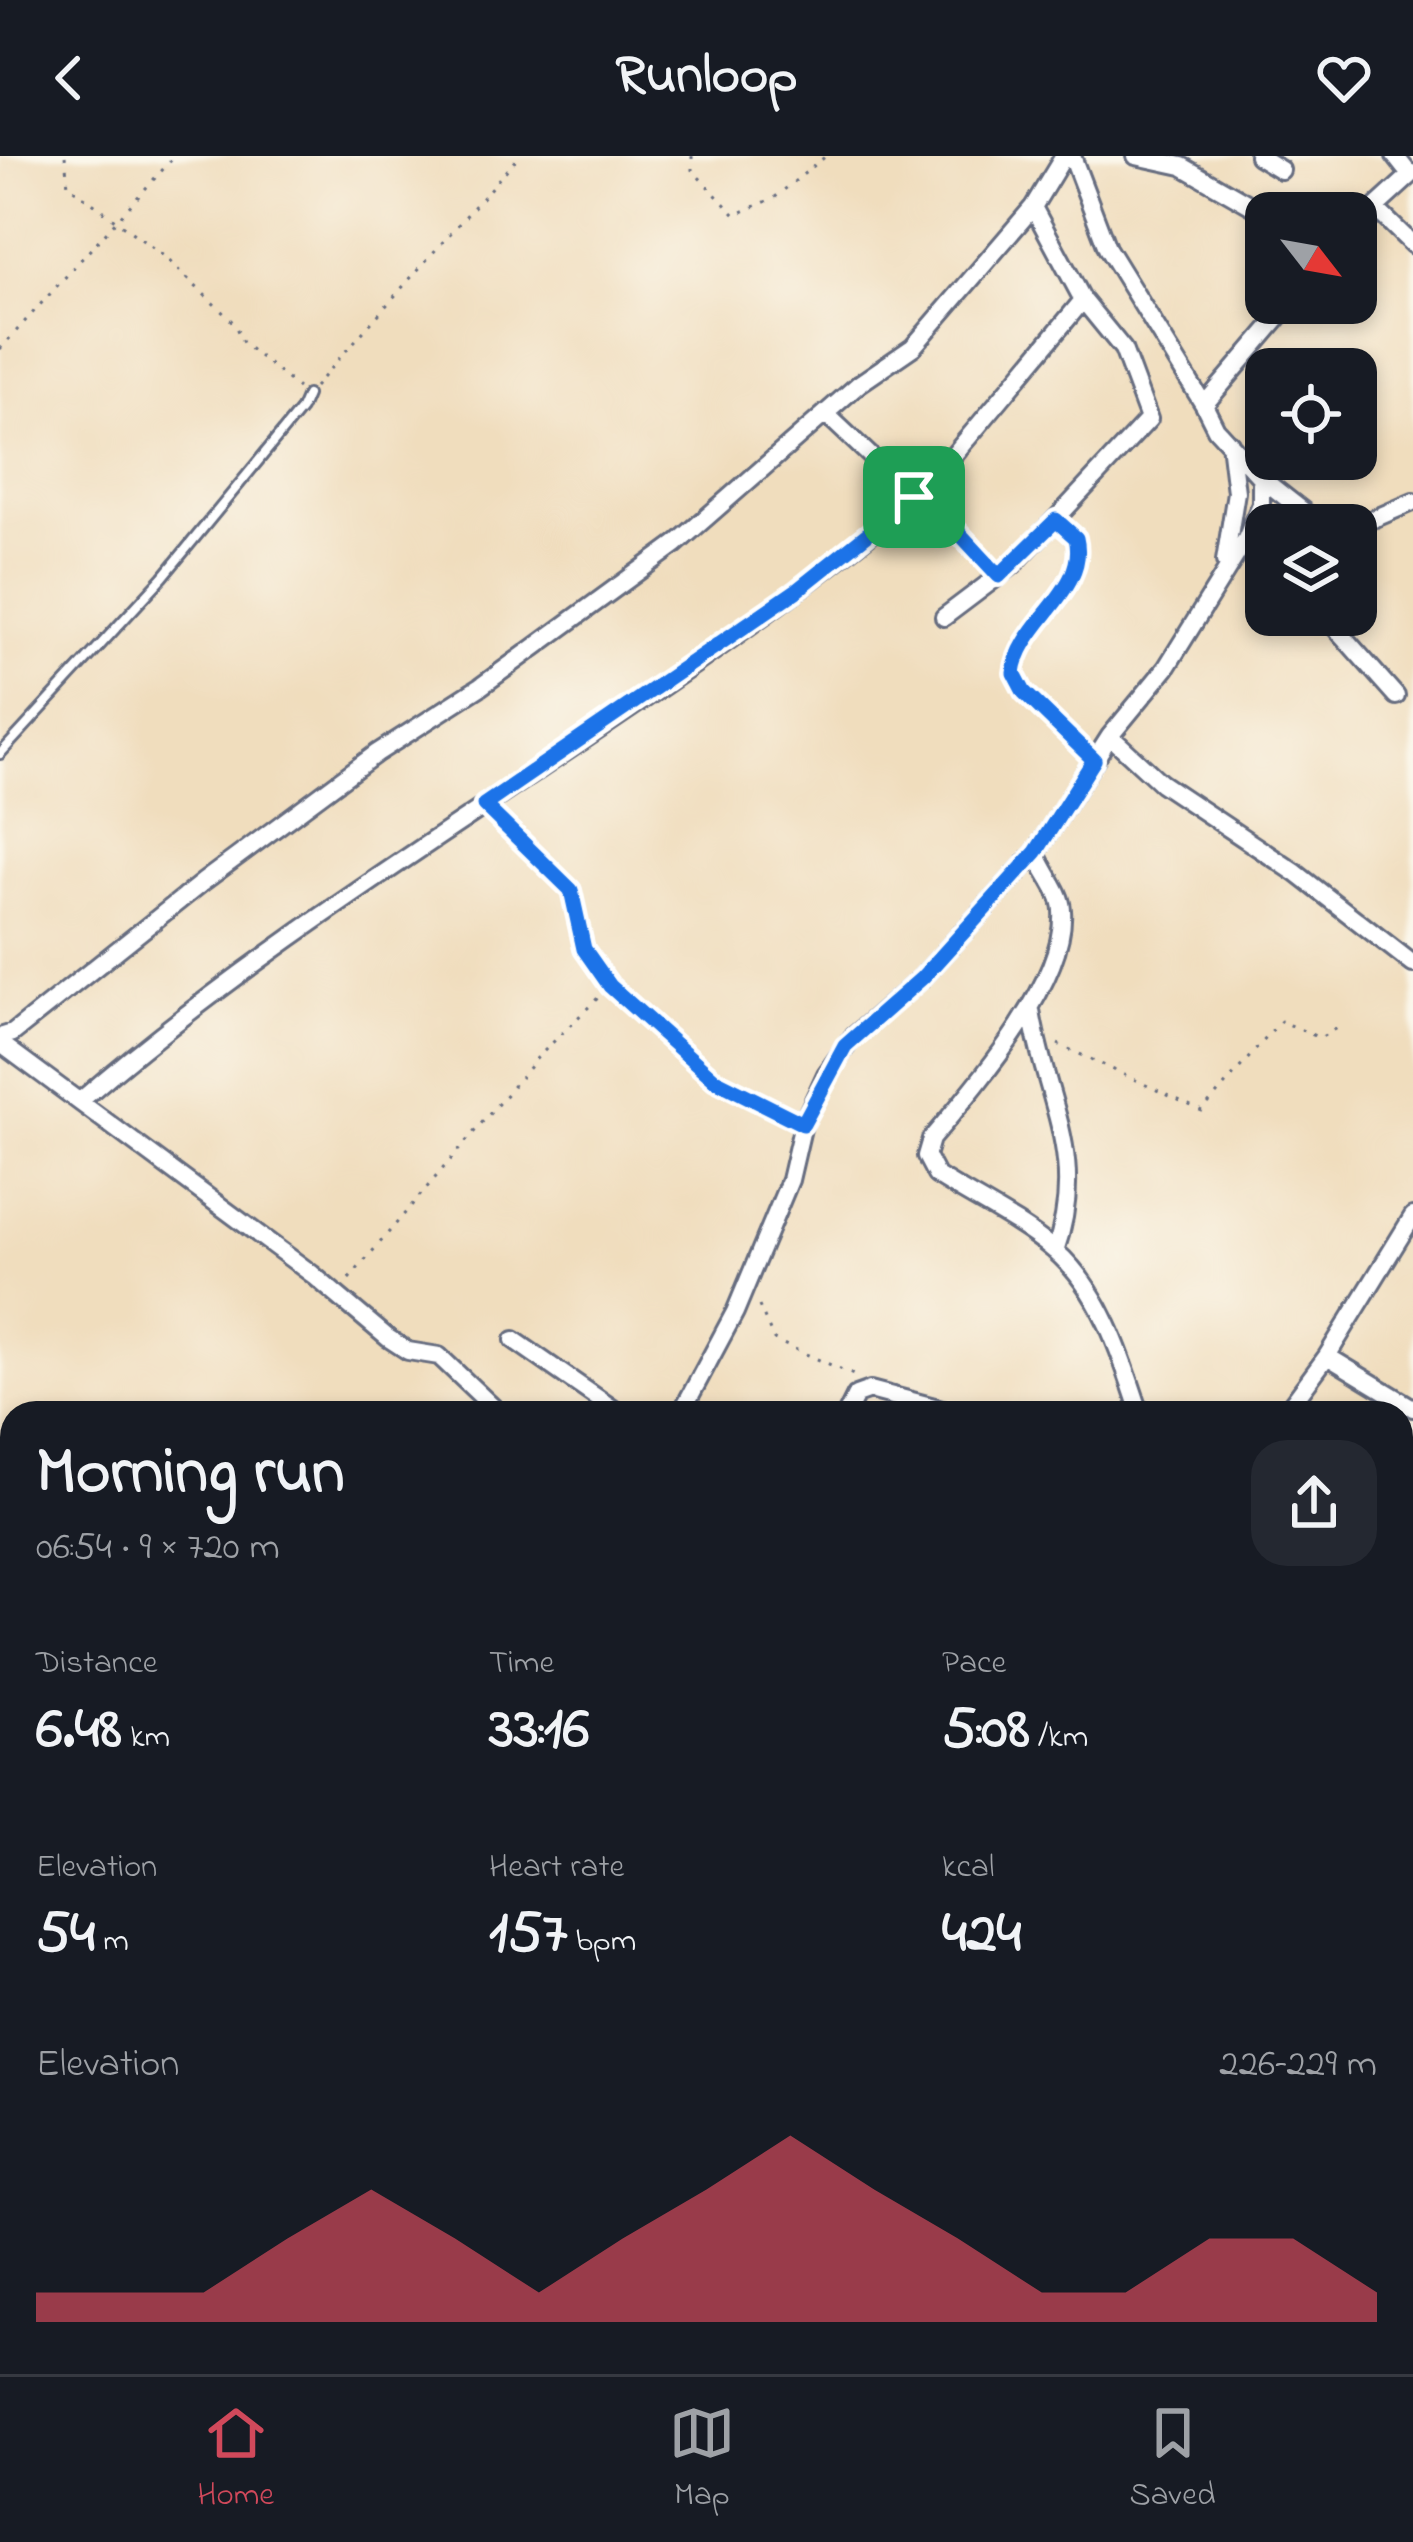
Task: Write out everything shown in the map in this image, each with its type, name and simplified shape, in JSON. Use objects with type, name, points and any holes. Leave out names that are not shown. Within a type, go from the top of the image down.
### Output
[{"type":"street","points":[[486,1401],[439,1356],[398,1345],[0,1040],[377,753],[480,687],[676,544],[826,414],[913,347],[1033,207],[1068,156]]},
{"type":"street","points":[[1068,156],[1107,248],[1204,405],[1230,443],[1245,455]]},
{"type":"street","points":[[1136,156],[1182,166],[1245,202]]},
{"type":"street","points":[[1258,156],[1280,170]]},
{"type":"street","points":[[1377,206],[1412,174],[1395,156]]},
{"type":"street","points":[[944,617],[999,576],[1149,419],[1123,349],[1083,300],[1033,207]]},
{"type":"street","points":[[1377,210],[1413,245]]},
{"type":"street","points":[[80,1101],[142,1047],[796,591],[915,497],[1083,300]]},
{"type":"street","points":[[1204,405],[1273,324]]},
{"type":"street","points":[[826,414],[915,497]]},
{"type":"street","points":[[1223,569],[1235,515],[1230,443]]},
{"type":"street","points":[[1264,480],[1294,504]]},
{"type":"street","points":[[1377,517],[1413,502]]},
{"type":"street","points":[[687,1401],[745,1286],[790,1180],[803,1124],[845,1046],[922,978],[1036,852],[1094,760],[1166,668],[1223,569],[1245,540]]},
{"type":"street","points":[[1343,636],[1396,696]]},
{"type":"street","points":[[1111,736],[1161,782],[1296,873],[1413,964]]},
{"type":"street","points":[[1036,852],[1062,910],[1031,1011],[931,1138],[926,1156],[936,1175],[1055,1251],[1100,1311],[1135,1401]]},
{"type":"street","points":[[1031,1011],[1066,1147],[1068,1212],[1055,1251]]},
{"type":"street","points":[[1294,1401],[1328,1357],[1413,1216]]},
{"type":"street","points":[[514,1340],[602,1401]]},
{"type":"street","points":[[1328,1357],[1401,1401]]},
{"type":"street","points":[[853,1401],[870,1390],[912,1401]]},
{"type":"lane","points":[[0,754],[163,577],[301,409],[307,395]]},
{"type":"path","points":[[65,156],[68,185],[165,257],[234,323],[243,344],[307,395],[519,156]]},
{"type":"path","points":[[0,350],[175,156]]},
{"type":"path","points":[[692,156],[692,170],[735,215],[774,198],[826,156]]},
{"type":"path","points":[[915,497],[958,530],[999,576]]},
{"type":"path","points":[[1056,520],[1076,538],[1075,570],[1026,641],[1014,673],[1024,692],[1094,760]]},
{"type":"path","points":[[484,805],[571,890],[584,949],[610,986],[715,1080],[803,1124]]},
{"type":"path","points":[[337,1294],[537,1058],[610,986]]},
{"type":"path","points":[[1034,1033],[1202,1112],[1281,1021],[1320,1038],[1338,1027]]},
{"type":"path","points":[[745,1286],[767,1316],[774,1340],[854,1375],[870,1390]]},
{"type":"route","points":[[914,497],[958,530],[999,576],[1056,520],[1076,538],[1075,570],[1026,641],[1014,673],[1024,692],[1094,760],[1036,852],[922,978],[882,1008],[845,1046],[816,1092],[803,1124],[761,1108],[715,1080],[610,986],[591,966],[584,949],[571,890],[484,805],[796,591],[914,497]]}]
